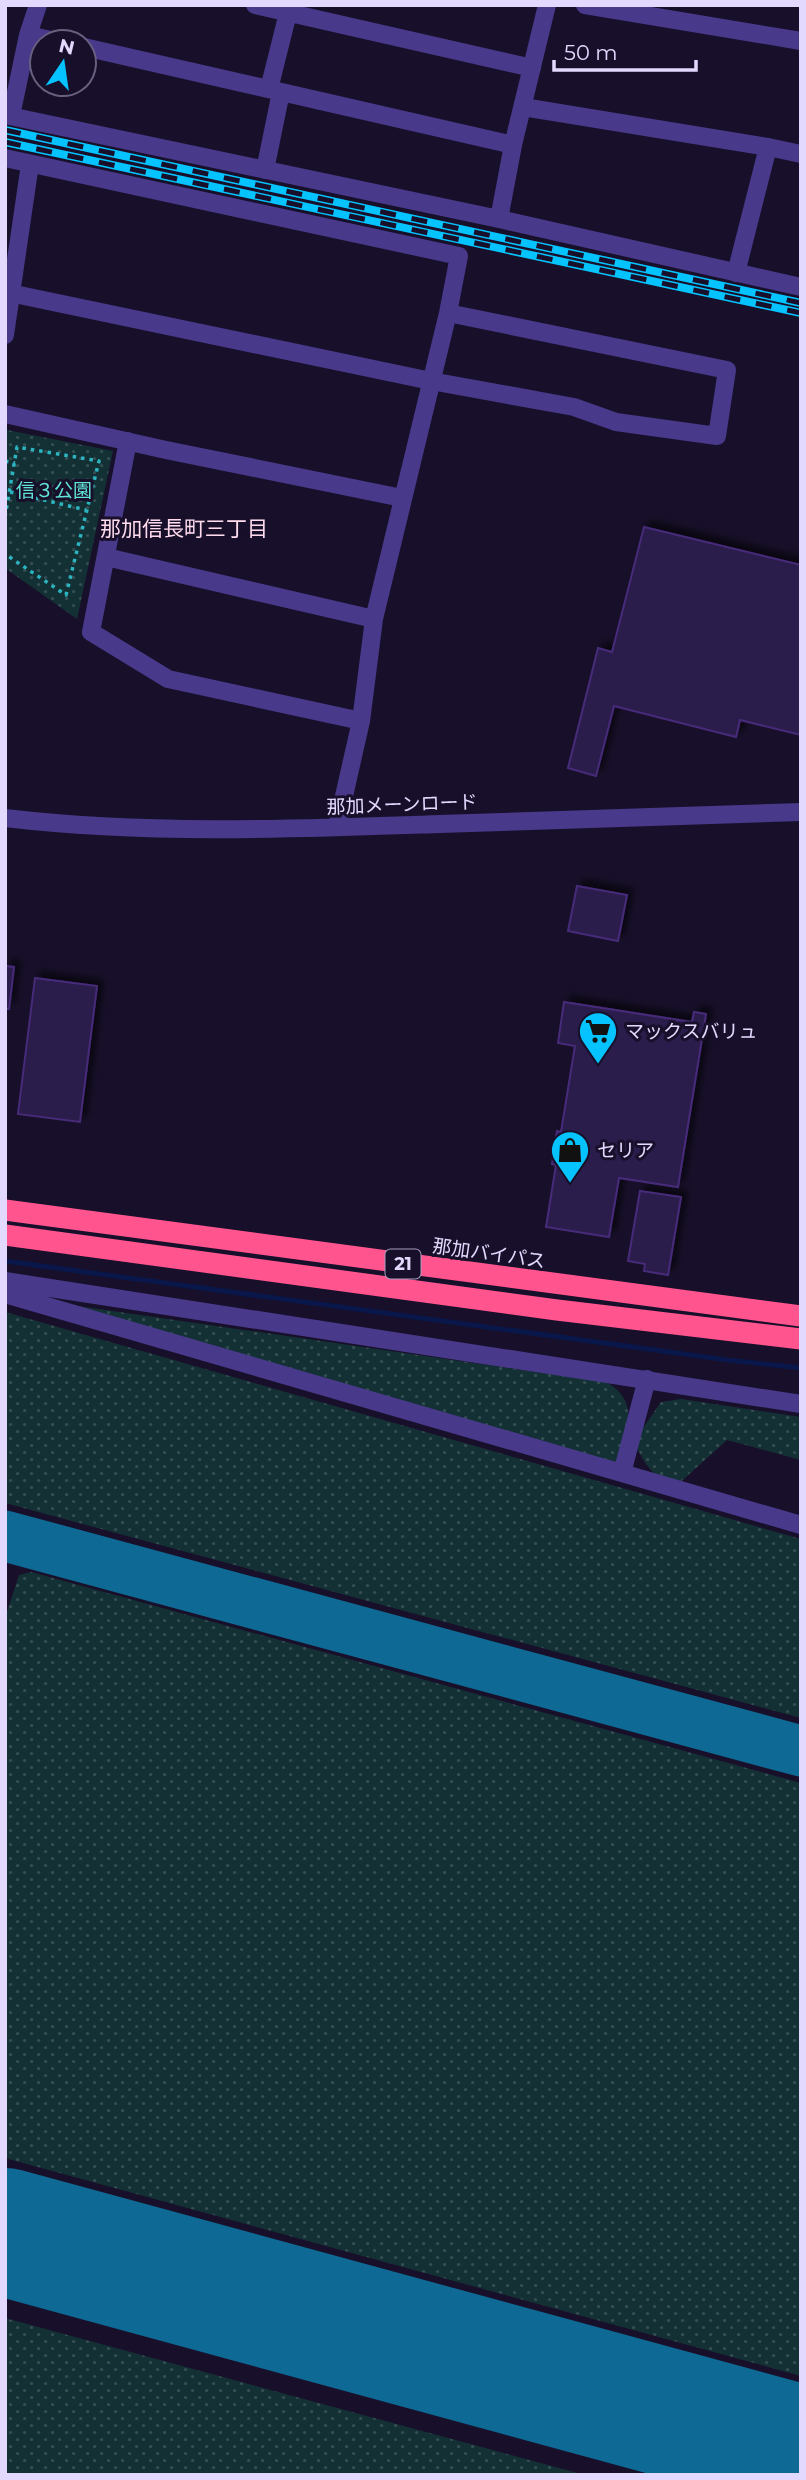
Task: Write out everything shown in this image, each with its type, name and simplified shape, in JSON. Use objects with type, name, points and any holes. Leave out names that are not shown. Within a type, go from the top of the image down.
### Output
[{"type":"highway","name":"那加バイパス","points":[[5,1210],[801,1316]]},
{"type":"highway","name":"21","points":[[5,1235],[557,1310],[801,1339]]},
{"type":"street","points":[[38,5],[27,35],[8,116],[499,219],[801,287]]},
{"type":"street","points":[[255,5],[532,68]]},
{"type":"street","points":[[499,219],[513,145],[547,5]]},
{"type":"street","points":[[585,5],[801,41]]},
{"type":"street","points":[[265,170],[289,13]]},
{"type":"street","points":[[98,50],[513,145]]},
{"type":"street","points":[[523,107],[768,147],[801,155]]},
{"type":"street","points":[[736,273],[768,147]]},
{"type":"street","points":[[5,159],[459,256],[448,313],[374,620],[360,721],[337,827]]},
{"type":"street","points":[[5,335],[8,293],[30,164]]},
{"type":"street","points":[[8,293],[431,381],[574,407],[616,422],[717,436],[727,370],[448,313]]},
{"type":"street","points":[[5,414],[402,498]]},
{"type":"street","points":[[128,441],[92,632],[168,679],[360,721]]},
{"type":"street","points":[[106,557],[374,620]]},
{"type":"street","name":"那加メーンロード","points":[[5,818],[158,830],[801,812]]},
{"type":"street","points":[[5,1281],[801,1404]]},
{"type":"street","points":[[5,1294],[801,1525]]},
{"type":"street","points":[[622,1473],[647,1379]]},
{"type":"path","points":[[5,517],[18,447],[99,461],[66,595],[5,554]]},
{"type":"path","points":[[5,461],[15,463]]},
{"type":"path","points":[[10,492],[87,510]]},
{"type":"green space","name":"信３公園","points":[[7,430],[113,451],[77,619],[5,568]]},
{"type":"green space","points":[[43,1301],[606,1382],[624,1399],[628,1409],[627,1430],[617,1465]]},
{"type":"green space","points":[[5,1312],[801,1539],[801,1718],[5,1503]]},
{"type":"green space","points":[[681,1399],[801,1417],[801,1460],[727,1440],[676,1486],[662,1480],[644,1461],[637,1448],[641,1431],[661,1402]]},
{"type":"green space","points":[[31,1572],[801,1783],[801,2376],[5,2158],[5,1618],[19,1575]]},
{"type":"green space","points":[[5,2318],[585,2475],[5,2475]]},
{"type":"building","points":[[644,527],[801,565],[801,735],[740,720],[736,737],[614,706],[596,776],[568,768],[598,648],[612,652]]},
{"type":"building","points":[[577,886],[627,895],[618,941],[568,931]]},
{"type":"building","points":[[5,966],[14,967],[9,1009],[5,1009]]},
{"type":"building","points":[[35,978],[97,986],[80,1122],[18,1114]]},
{"type":"building","points":[[564,1002],[692,1022],[694,1012],[706,1014],[678,1187],[619,1178],[609,1237],[546,1227],[556,1165],[552,1164],[557,1131],[561,1132],[575,1046],[558,1043]]},
{"type":"building","points":[[640,1191],[681,1197],[668,1275],[644,1271],[645,1264],[628,1261]]},
{"type":"waterway","points":[[5,1261],[801,1368]]},
{"type":"taxiway","points":[[5,1536],[801,1751]]},
{"type":"runway","points":[[5,2232],[801,2449]]},
{"type":"railway","points":[[5,130],[801,303]]},
{"type":"railway","points":[[5,142],[801,313]]},
{"type":"place","name":"マックスバリュ","points":[[598,1065]]},
{"type":"place","name":"セリア","points":[[570,1184]]},
{"type":"district","name":"那加信長町三丁目","points":[[184,529]]}]
